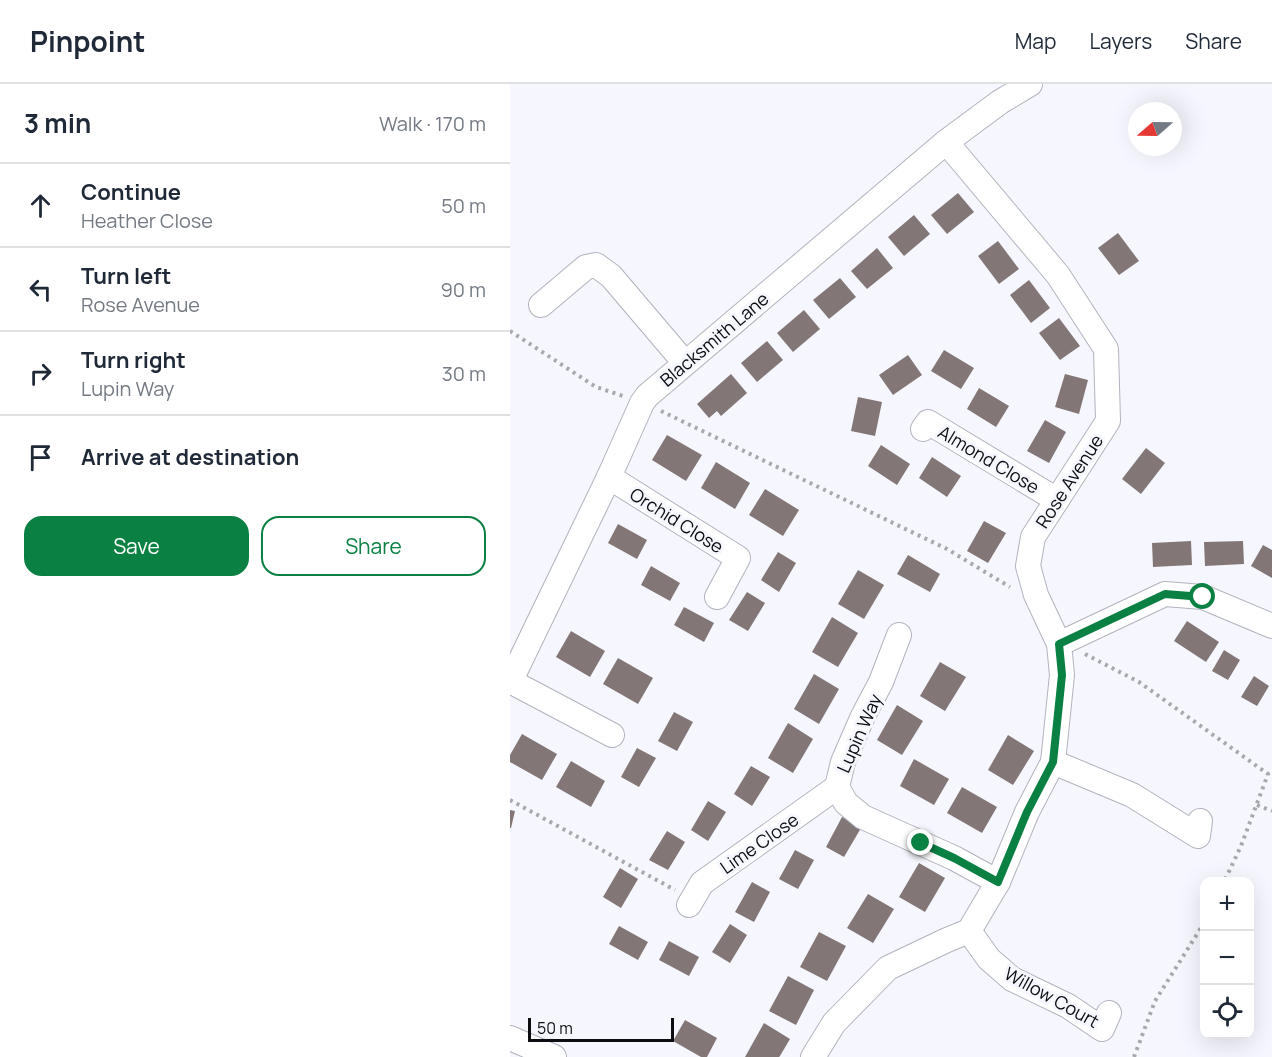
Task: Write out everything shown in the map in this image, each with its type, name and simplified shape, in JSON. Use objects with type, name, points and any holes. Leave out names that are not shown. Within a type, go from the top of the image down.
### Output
[{"type":"street","name":"Blacksmith Lane","points":[[510,682],[647,396],[946,142],[1000,102],[1030,84]]},
{"type":"street","name":"Rose Avenue","points":[[946,142],[1058,275],[1106,349],[1108,421],[1033,537],[1028,566],[1036,596],[1059,644],[1062,675],[1053,762],[1027,812],[998,882],[969,930]]},
{"type":"street","points":[[541,304],[586,267],[596,265],[611,276],[685,363]]},
{"type":"street","name":"Almond Close","points":[[927,422],[1058,500]]},
{"type":"street","name":"Orchid Close","points":[[609,477],[738,558],[717,597]]},
{"type":"street","points":[[1059,644],[1165,594],[1203,597],[1272,626]]},
{"type":"street","name":"Lupin Way","points":[[899,635],[881,682],[843,762],[837,787],[846,803],[863,816],[954,858],[998,882]]},
{"type":"street","points":[[510,682],[612,735]]},
{"type":"street","points":[[1053,762],[1132,795],[1198,836]]},
{"type":"street","name":"Lime Close","points":[[690,906],[702,883],[837,787]]},
{"type":"street","points":[[813,1057],[834,1023],[888,968],[969,930]]},
{"type":"street","name":"Willow Court","points":[[969,930],[989,959],[1012,978],[1068,1006],[1103,1027]]},
{"type":"street","points":[[510,1038],[554,1057]]},
{"type":"path","points":[[510,331],[596,387],[642,403],[947,549],[1009,585],[1016,593]]},
{"type":"path","points":[[1059,644],[1073,648],[1139,682],[1268,774],[1241,846],[1226,877]]},
{"type":"path","points":[[510,800],[676,891],[690,906]]},
{"type":"path","points":[[1257,805],[1272,811]]},
{"type":"path","points":[[1134,1057],[1155,1001],[1200,929]]},
{"type":"building","points":[[958,193],[974,212],[947,234],[931,215]]},
{"type":"building","points":[[914,215],[930,234],[904,256],[888,237]]},
{"type":"building","points":[[1118,233],[1139,261],[1119,275],[1098,248]]},
{"type":"building","points":[[998,241],[1019,269],[999,284],[978,256]]},
{"type":"building","points":[[877,248],[893,268],[867,289],[851,271]]},
{"type":"building","points":[[840,278],[856,297],[829,319],[813,300]]},
{"type":"building","points":[[1029,280],[1050,308],[1031,323],[1010,295]]},
{"type":"building","points":[[804,310],[820,329],[793,352],[777,333]]},
{"type":"building","points":[[1059,318],[1080,346],[1060,360],[1039,333]]},
{"type":"building","points":[[767,341],[783,360],[757,382],[741,363]]},
{"type":"building","points":[[944,350],[974,368],[961,389],[931,371]]},
{"type":"building","points":[[908,355],[922,375],[893,395],[879,375]]},
{"type":"building","points":[[731,374],[747,393],[721,416],[717,411],[709,418],[697,404]]},
{"type":"building","points":[[1065,374],[1088,380],[1079,414],[1055,407]]},
{"type":"building","points":[[979,388],[1009,406],[996,427],[967,409]]},
{"type":"building","points":[[858,397],[882,402],[875,436],[851,431]]},
{"type":"building","points":[[1045,420],[1066,432],[1049,463],[1027,451]]},
{"type":"building","points":[[667,435],[702,455],[686,481],[652,460]]},
{"type":"building","points":[[881,445],[910,464],[897,485],[868,466]]},
{"type":"building","points":[[1146,448],[1165,463],[1141,494],[1122,479]]},
{"type":"building","points":[[932,457],[961,476],[947,497],[919,478]]},
{"type":"building","points":[[716,462],[750,483],[735,509],[701,488]]},
{"type":"building","points":[[765,489],[799,510],[783,536],[749,515]]},
{"type":"building","points":[[984,521],[1006,533],[988,563],[967,551]]},
{"type":"building","points":[[618,524],[647,540],[637,559],[608,543]]},
{"type":"building","points":[[1191,541],[1192,565],[1153,567],[1152,543]]},
{"type":"building","points":[[1243,541],[1244,564],[1205,566],[1204,542]]},
{"type":"building","points":[[1263,545],[1272,550],[1272,578],[1251,566]]},
{"type":"building","points":[[778,552],[796,563],[779,592],[761,580]]},
{"type":"building","points":[[908,555],[940,574],[930,592],[897,574]]},
{"type":"building","points":[[651,566],[680,583],[670,601],[641,585]]},
{"type":"building","points":[[858,570],[884,585],[864,619],[838,604]]},
{"type":"building","points":[[747,592],[765,603],[748,631],[729,620]]},
{"type":"building","points":[[684,607],[714,623],[704,642],[674,625]]},
{"type":"building","points":[[832,617],[858,633],[838,667],[812,652]]},
{"type":"building","points":[[1187,621],[1219,642],[1206,662],[1174,641]]},
{"type":"building","points":[[571,631],[605,651],[590,677],[556,657]]},
{"type":"building","points":[[1224,650],[1240,660],[1228,680],[1212,671]]},
{"type":"building","points":[[618,658],[653,678],[638,704],[603,684]]},
{"type":"building","points":[[940,662],[966,677],[945,711],[920,696]]},
{"type":"building","points":[[814,674],[839,689],[819,724],[794,709]]},
{"type":"building","points":[[1254,676],[1269,686],[1257,706],[1241,697]]},
{"type":"building","points":[[897,705],[923,721],[902,755],[877,740]]},
{"type":"building","points":[[674,712],[693,722],[677,751],[658,741]]},
{"type":"building","points":[[788,723],[813,739],[793,773],[768,758]]},
{"type":"building","points":[[522,734],[557,754],[542,780],[510,762],[510,755]]},
{"type":"building","points":[[1008,735],[1034,751],[1013,785],[988,770]]},
{"type":"building","points":[[637,748],[656,758],[639,787],[621,777]]},
{"type":"building","points":[[914,759],[949,779],[934,805],[900,786]]},
{"type":"building","points":[[571,761],[605,781],[591,807],[556,787]]},
{"type":"building","points":[[751,766],[770,777],[752,806],[734,794]]},
{"type":"building","points":[[962,787],[997,807],[982,833],[947,813]]},
{"type":"building","points":[[708,801],[726,812],[708,841],[691,830]]},
{"type":"building","points":[[510,810],[515,811],[511,828],[510,828]]},
{"type":"building","points":[[842,817],[861,828],[844,857],[826,847]]},
{"type":"building","points":[[667,831],[685,842],[668,870],[649,860]]},
{"type":"building","points":[[795,850],[814,860],[798,889],[779,879]]},
{"type":"building","points":[[919,863],[945,878],[925,912],[899,897]]},
{"type":"building","points":[[620,868],[638,879],[621,908],[603,897]]},
{"type":"building","points":[[752,882],[770,892],[754,922],[735,912]]},
{"type":"building","points":[[868,894],[894,909],[873,943],[847,928]]},
{"type":"building","points":[[730,924],[747,935],[730,963],[712,952]]},
{"type":"building","points":[[619,926],[648,942],[638,960],[609,944]]},
{"type":"building","points":[[819,932],[846,946],[827,981],[800,967]]},
{"type":"building","points":[[669,941],[699,957],[689,976],[659,960]]},
{"type":"building","points":[[788,976],[814,990],[796,1025],[769,1011]]},
{"type":"building","points":[[685,1020],[717,1038],[707,1057],[701,1057],[673,1041]]},
{"type":"building","points":[[764,1023],[790,1039],[779,1057],[745,1057]]},
{"type":"route","points":[[921,843],[998,882],[1027,812],[1053,762],[1062,675],[1059,644],[1165,594],[1203,597]]}]
